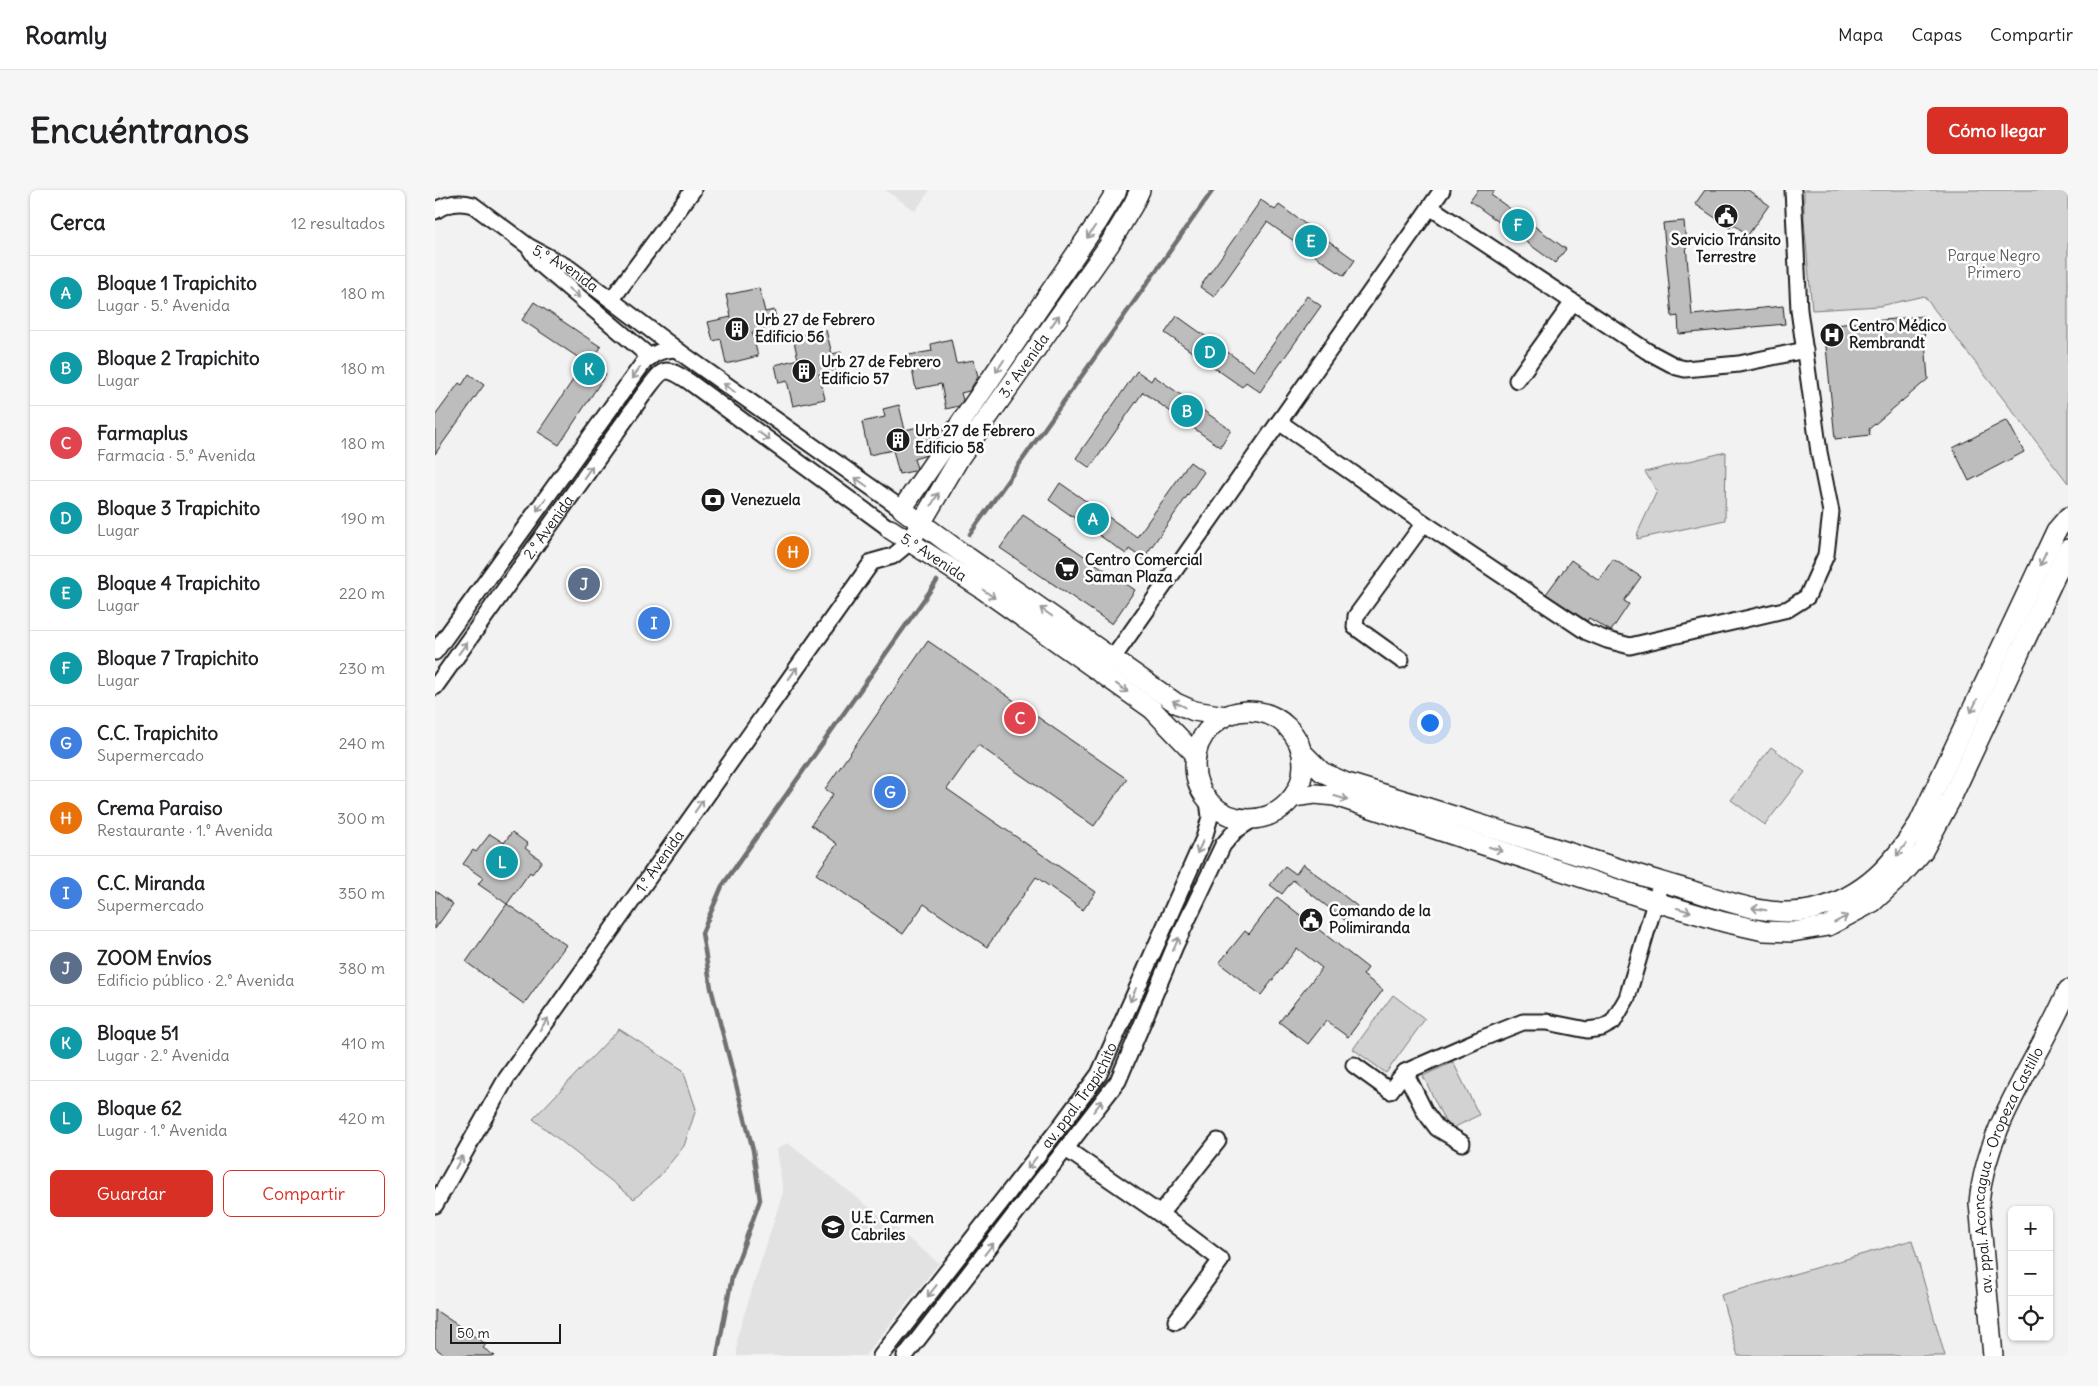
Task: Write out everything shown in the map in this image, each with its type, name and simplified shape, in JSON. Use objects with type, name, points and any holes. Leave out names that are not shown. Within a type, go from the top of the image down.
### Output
[{"type":"street","points":[[612,300],[693,190]]},
{"type":"street","name":"3.° Avenida","points":[[902,509],[1087,238],[1117,190]]},
{"type":"street","name":"3.° Avenida","points":[[910,542],[960,457],[1109,245],[1133,206],[1140,190]]},
{"type":"street","points":[[1113,658],[1442,190]]},
{"type":"street","points":[[1279,422],[1424,523],[1587,632],[1607,640],[1630,646],[1789,609],[1807,597],[1826,555],[1831,512],[1817,443],[1799,310],[1793,190]]},
{"type":"street","name":"5.° Avenida","points":[[435,211],[451,203],[463,202],[473,205],[528,246],[569,268],[675,349],[1176,703],[1194,711],[1226,716]]},
{"type":"street","points":[[1430,207],[1647,351],[1677,368],[1739,364],[1805,350]]},
{"type":"street","points":[[528,246],[540,264],[649,357]]},
{"type":"street","points":[[1517,380],[1573,302]]},
{"type":"street","points":[[435,652],[637,372],[649,357],[664,350],[675,349]]},
{"type":"street","name":"5.° Avenida","points":[[666,371],[673,371],[691,383],[890,529],[981,588],[1152,709],[1196,755]]},
{"type":"street","name":"2.° Avenida","points":[[435,688],[643,395],[655,379],[666,371]]},
{"type":"street","points":[[1302,752],[1322,772],[1343,782],[1661,882],[1759,910],[1786,912],[1813,909],[1838,901],[1868,884],[1888,867],[1919,823],[2056,531],[2068,517]]},
{"type":"street","points":[[1401,660],[1355,627],[1356,616],[1424,523]]},
{"type":"street","name":"1.° Avenida","points":[[435,1205],[506,1079],[872,562],[893,556],[910,542]]},
{"type":"street","points":[[1293,797],[1315,794],[1335,796],[1656,902],[1756,929],[1792,932],[1828,926],[1873,902],[1902,875],[1923,851],[1950,801],[2068,549]]},
{"type":"street","points":[[1253,711],[1266,714],[1278,719],[1289,728],[1297,739],[1302,752],[1301,783],[1293,797],[1282,808],[1269,816],[1253,819],[1238,818],[1223,813],[1202,792],[1197,778],[1196,755],[1207,732],[1226,716],[1239,712],[1253,711]]},
{"type":"street","name":"av. ppal. Trapichito","points":[[881,1356],[1099,1074],[1204,838],[1210,817],[1208,800]]},
{"type":"street","name":"av. ppal. Trapichito","points":[[905,1356],[1118,1081],[1175,946],[1223,845],[1235,831],[1253,819]]},
{"type":"street","points":[[1354,1065],[1390,1091],[1405,1072],[1523,1022],[1547,1022],[1587,1030],[1602,1028],[1613,1022],[1627,998],[1661,882]]},
{"type":"street","name":"av. ppal. Aconcagua - Oropeza Castillo","points":[[1993,1356],[1979,1203],[1981,1181],[1990,1150],[2003,1117],[2068,990]]},
{"type":"street","points":[[1405,1072],[1425,1112],[1437,1128],[1462,1144]]},
{"type":"street","points":[[1062,1124],[1076,1135]]},
{"type":"street","points":[[1160,1214],[1218,1141]]},
{"type":"street","points":[[1065,1149],[1160,1214],[1221,1260],[1176,1321]]},
{"type":"shaded area","points":[[885,190],[930,190],[915,211]]},
{"type":"shaded area","name":"U.E. Carmen Cabriles","points":[[788,1143],[939,1263],[865,1356],[737,1356],[737,1337],[783,1192],[777,1149]]},
{"type":"green space","name":"Parque Negro Primero","points":[[1804,190],[2068,190],[2068,483],[1924,296],[1880,306],[1812,310],[1804,220]]},
{"type":"green space","points":[[1726,452],[1725,520],[1637,539],[1638,532],[1657,491],[1645,472]]},
{"type":"green space","points":[[1771,747],[1805,772],[1765,825],[1731,800]]},
{"type":"green space","points":[[1393,995],[1425,1019],[1386,1073],[1353,1049]]},
{"type":"green space","points":[[619,1029],[683,1070],[696,1109],[684,1146],[657,1179],[634,1199],[533,1119]]},
{"type":"green space","points":[[1453,1062],[1479,1115],[1449,1130],[1423,1076]]},
{"type":"green space","points":[[1912,1240],[1945,1356],[1738,1356],[1721,1295]]},
{"type":"building","points":[[1478,190],[1495,190],[1491,195],[1566,249],[1555,263],[1470,201]]},
{"type":"building","name":"Servicio Tránsito Terrestre","points":[[1705,190],[1748,190],[1769,205],[1748,235],[1733,224],[1730,228],[1695,204]]},
{"type":"building","points":[[1261,200],[1275,210],[1279,205],[1355,260],[1344,276],[1267,222],[1214,297],[1200,287]]},
{"type":"building","points":[[1684,221],[1692,315],[1783,306],[1785,324],[1679,334],[1678,316],[1672,317],[1663,223]]},
{"type":"building","name":"Urb 27 de Febrero Edificio 56","points":[[759,288],[765,312],[774,310],[778,326],[752,332],[758,356],[726,364],[721,339],[713,341],[708,322],[731,317],[726,295]]},
{"type":"building","points":[[1307,296],[1321,306],[1260,392],[1246,382],[1242,387],[1165,333],[1177,316],[1254,371]]},
{"type":"building","points":[[534,302],[601,347],[590,364],[606,374],[559,445],[538,432],[585,362],[522,320]]},
{"type":"building","points":[[1923,316],[1928,379],[1869,429],[1870,435],[1835,439],[1824,326]]},
{"type":"building","name":"Urb 27 de Febrero Edificio 57","points":[[826,330],[832,354],[841,352],[844,368],[819,374],[825,399],[793,406],[787,381],[779,383],[775,365],[798,359],[793,337]]},
{"type":"building","points":[[951,339],[956,363],[974,360],[978,377],[969,391],[961,393],[963,400],[959,406],[946,409],[941,384],[916,389],[909,355],[932,351],[931,344]]},
{"type":"building","points":[[1137,371],[1151,381],[1154,376],[1231,430],[1220,447],[1143,392],[1090,468],[1076,458]]},
{"type":"building","points":[[469,374],[484,385],[435,454],[435,416],[459,383],[462,385]]},
{"type":"building","name":"Urb 27 de Febrero Edificio 58","points":[[899,405],[905,430],[927,425],[932,446],[924,456],[914,459],[917,468],[914,471],[899,474],[893,450],[869,455],[862,422],[885,417],[883,409]]},
{"type":"building","points":[[2007,420],[2024,452],[1969,481],[1953,448]]},
{"type":"building","points":[[1190,462],[1204,472],[1143,559],[1129,549],[1126,554],[1049,500],[1060,483],[1137,537]]},
{"type":"building","name":"Centro Comercial Saman Plaza","points":[[1023,515],[1135,590],[1112,624],[1000,548]]},
{"type":"building","points":[[1613,559],[1641,577],[1624,601],[1629,604],[1611,631],[1589,618],[1587,621],[1546,594],[1571,560],[1599,580]]},
{"type":"building","points":[[928,641],[1127,779],[1094,826],[978,745],[947,789],[1096,892],[1083,910],[1036,877],[987,947],[924,904],[903,934],[816,874],[837,844],[811,825],[833,794],[825,789]]},
{"type":"building","points":[[512,832],[528,844],[525,848],[542,861],[532,874],[530,872],[507,904],[478,884],[483,878],[463,864],[473,850],[476,852],[490,834],[504,843]]},
{"type":"building","points":[[1303,864],[1357,906],[1346,921],[1293,880],[1282,894],[1270,885],[1285,866],[1296,874]]},
{"type":"building","points":[[435,891],[453,904],[435,929]]},
{"type":"building","points":[[1277,897],[1368,968],[1363,975],[1383,990],[1348,1037],[1326,1021],[1308,1044],[1279,1022],[1322,968],[1297,948],[1261,995],[1219,963],[1245,931],[1249,934]]},
{"type":"building","points":[[507,904],[566,945],[524,1004],[466,962]]},
{"type":"building","points":[[435,1310],[486,1344],[483,1348],[495,1356],[446,1356],[435,1348]]},
{"type":"waterway","points":[[970,534],[1213,190]]},
{"type":"waterway","points":[[717,1356],[732,1277],[760,1200],[753,1150],[711,988],[702,933],[722,886],[937,581]]},
{"type":"place","name":"Servicio Tránsito Terrestre","points":[[1726,216]]},
{"type":"place","name":"Bloque 7 Trapichito","points":[[1518,225]]},
{"type":"place","name":"Bloque 4 Trapichito","points":[[1311,241]]},
{"type":"place","name":"Urb 27 de Febrero Edificio 56","points":[[737,329]]},
{"type":"place","name":"Centro Médico Rembrandt","points":[[1832,335]]},
{"type":"place","name":"Bloque 3 Trapichito","points":[[1210,352]]},
{"type":"place","name":"Bloque 51","points":[[589,369]]},
{"type":"place","name":"Urb 27 de Febrero Edificio 57","points":[[804,371]]},
{"type":"place","name":"Bloque 2 Trapichito","points":[[1187,411]]},
{"type":"place","name":"Urb 27 de Febrero Edificio 58","points":[[898,440]]},
{"type":"place","name":"Venezuela","points":[[713,500]]},
{"type":"place","name":"Bloque 1 Trapichito","points":[[1093,519]]},
{"type":"place","name":"Crema Paraiso","points":[[793,552]]},
{"type":"place","name":"Centro Comercial Saman Plaza","points":[[1067,569]]},
{"type":"place","name":"ZOOM Envíos","points":[[584,584]]},
{"type":"place","name":"C.C. Miranda","points":[[654,623]]},
{"type":"place","name":"Farmaplus","points":[[1020,718]]},
{"type":"place","name":"C.C. Trapichito","points":[[890,792]]},
{"type":"place","name":"Bloque 62","points":[[502,862]]},
{"type":"place","name":"Comando de la Polimiranda","points":[[1311,920]]},
{"type":"place","name":"U.E. Carmen Cabriles","points":[[833,1227]]}]
